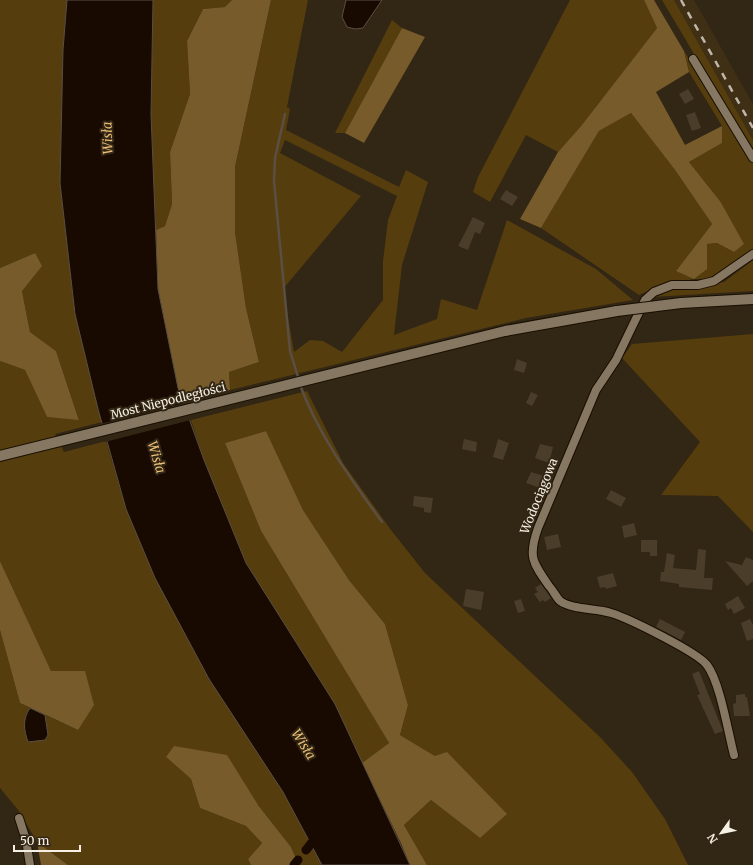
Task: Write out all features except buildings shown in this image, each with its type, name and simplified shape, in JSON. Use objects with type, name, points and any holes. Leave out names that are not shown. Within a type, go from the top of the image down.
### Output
[{"type":"main road","name":"Most Niepodległości","points":[[0,456],[520,328],[617,311],[681,304],[753,299]]},
{"type":"street","points":[[693,59],[753,158]]},
{"type":"street","name":"Wodociągowa","points":[[734,755],[716,686],[706,665],[695,656],[633,621],[610,613],[572,605],[560,600],[538,570],[533,559],[532,547],[538,528],[596,390],[616,360],[645,300],[654,292],[672,285],[698,285],[714,281],[753,254]]},
{"type":"street","points":[[19,818],[26,840],[30,865]]},
{"type":"shaded area","points":[[0,0],[67,0],[63,50],[60,183],[75,314],[102,422],[55,434],[64,452],[106,441],[126,509],[155,578],[283,792],[322,865],[299,865],[291,847],[258,805],[166,757],[191,779],[200,808],[246,826],[262,843],[248,859],[251,865],[68,865],[37,842],[19,811],[0,788],[0,630],[20,703],[30,708],[25,716],[45,740],[48,736],[45,715],[78,730],[0,561],[0,361],[25,370],[47,417],[79,419],[56,351],[30,332],[22,291],[35,253],[0,268]]},
{"type":"shaded area","points":[[153,0],[232,0],[226,7],[203,9],[187,41],[190,94],[170,152],[172,204],[165,226],[156,230],[151,114]]},
{"type":"shaded area","points":[[232,0],[271,0],[235,167],[235,232],[246,308],[259,362],[229,372],[230,390],[183,403],[178,388],[158,289],[156,230],[165,226],[172,204],[170,152],[190,94],[187,41],[203,9],[225,7]]},
{"type":"shaded area","points":[[271,0],[308,0],[287,107],[290,109],[286,130],[399,187],[406,170],[428,182],[402,265],[394,335],[437,319],[441,299],[477,310],[507,220],[596,269],[633,300],[526,318],[230,390],[229,372],[259,362],[246,308],[235,232],[235,167]],"holes":[[[285,140],[397,196],[388,220],[383,261],[383,300],[342,352],[323,341],[310,340],[294,352],[283,289],[361,196],[280,153]]]},
{"type":"shaded area","points":[[570,0],[644,0],[657,28],[581,126],[558,152],[526,135],[490,202],[473,192],[478,177]]},
{"type":"shaded area","points":[[644,0],[654,0],[684,51],[689,72],[656,92],[685,145],[722,126],[722,143],[689,162],[720,201],[744,244],[734,252],[717,243],[707,244],[707,269],[694,279],[676,271],[712,224],[675,170],[631,113],[599,131],[541,228],[520,219],[558,152],[581,126],[657,28]]},
{"type":"shaded area","points":[[662,0],[674,0],[753,140],[753,153]]},
{"type":"shaded area","points":[[674,0],[694,0],[753,104],[753,140]]},
{"type":"shaded area","points":[[392,20],[402,28],[345,133],[335,133]]},
{"type":"shaded area","points":[[402,28],[425,37],[364,143],[345,133]]},
{"type":"shaded area","points":[[684,51],[753,163],[753,250],[708,279],[694,279],[661,285],[639,295],[541,228],[599,131],[631,113],[675,170],[712,224],[676,271],[707,244],[717,243],[734,252],[720,201],[689,162],[722,143],[722,126],[689,72]]},
{"type":"shaded area","points":[[35,253],[42,266],[22,291],[30,332],[56,351],[79,420],[47,417],[25,370],[0,361],[0,268]]},
{"type":"shaded area","points":[[753,260],[753,291],[652,297],[670,289],[698,287],[724,282]]},
{"type":"shaded area","points":[[753,334],[753,532],[718,496],[661,495],[700,442],[622,358],[632,344]]},
{"type":"shaded area","points":[[307,391],[343,463],[391,530],[425,573],[600,737],[632,772],[665,819],[688,865],[427,865],[404,825],[431,800],[480,838],[435,756],[400,735],[408,705],[385,624],[349,580],[303,510],[266,431],[225,443],[261,531],[389,743],[362,763],[335,704],[246,563],[204,460],[191,420]]},
{"type":"shaded area","points":[[266,431],[303,510],[349,580],[385,624],[408,705],[400,735],[435,756],[447,752],[507,814],[480,838],[431,800],[404,825],[427,865],[410,865],[401,843],[362,763],[389,743],[261,531],[225,443]]},
{"type":"shaded area","points":[[0,561],[51,671],[85,671],[94,705],[78,730],[20,703],[0,630]]},
{"type":"shaded area","points":[[174,746],[227,755],[258,805],[291,847],[299,865],[251,865],[248,859],[262,843],[246,826],[200,808],[191,779],[166,757]]},
{"type":"shaded area","points":[[37,842],[68,865],[41,865]]},
{"type":"water","name":"Wisła","points":[[67,0],[153,0],[151,114],[158,289],[178,388],[204,460],[246,563],[335,704],[410,865],[322,865],[283,792],[209,679],[155,578],[126,509],[98,409],[75,314],[60,183],[63,50]]},
{"type":"water","points":[[346,0],[382,0],[363,28],[355,29],[347,27],[342,17]]},
{"type":"water","points":[[30,708],[45,715],[48,735],[45,740],[28,742],[24,725],[27,712]]},
{"type":"pier","points":[[185,403],[191,420],[105,442],[100,424]]},
{"type":"waterway","points":[[285,114],[275,158],[274,181],[290,351],[299,380]]},
{"type":"waterway","points":[[300,385],[316,422],[336,456],[382,522]]},
{"type":"waterway","points":[[306,850],[317,836]]},
{"type":"waterway","points":[[294,865],[298,860]]},
{"type":"railway","points":[[681,0],[753,128]]}]
